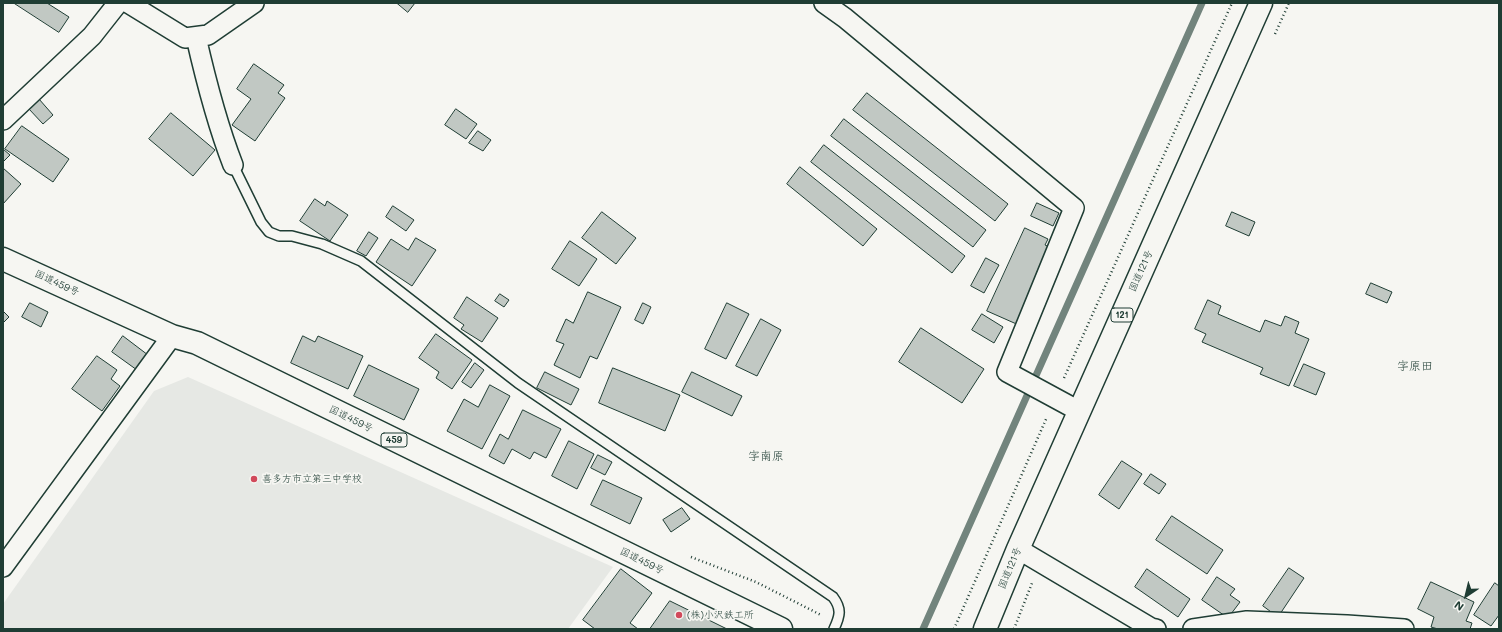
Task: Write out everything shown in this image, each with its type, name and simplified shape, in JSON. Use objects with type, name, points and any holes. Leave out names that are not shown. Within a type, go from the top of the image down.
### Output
[{"type":"highway","name":"国道121号","points":[[985,629],[1018,549],[1261,3]]},
{"type":"highway","name":"国道459号","points":[[3,258],[172,336],[197,343],[781,629]]},
{"type":"street","points":[[3,120],[92,36],[118,3]]},
{"type":"street","points":[[128,3],[185,38],[208,34],[254,3]]},
{"type":"street","points":[[824,3],[852,24],[1074,208],[1006,372],[1079,411]]},
{"type":"street","points":[[196,37],[205,80],[233,165]]},
{"type":"street","points":[[3,567],[172,336]]},
{"type":"street","points":[[1018,549],[1156,629]]},
{"type":"street","points":[[1193,629],[1247,621],[1404,629]]},
{"type":"lane","points":[[233,165],[261,222],[269,232],[279,236],[292,236],[322,244],[361,261],[518,383],[833,597],[839,605],[839,617],[834,629]]},
{"type":"path","points":[[954,629],[1232,3]]},
{"type":"shaded area","name":"喜多方市立第三中学校","points":[[188,377],[613,567],[568,629],[3,629],[3,604],[154,391]]},
{"type":"building","points":[[14,3],[47,3],[69,17],[59,32]]},
{"type":"building","points":[[397,3],[415,3],[408,12]]},
{"type":"building","points":[[254,64],[284,85],[278,93],[285,98],[255,141],[232,125],[251,99],[237,89]]},
{"type":"building","points":[[867,93],[1008,204],[995,221],[853,110]]},
{"type":"building","points":[[39,99],[53,115],[43,124],[29,109]]},
{"type":"building","points":[[456,109],[477,124],[466,139],[445,125]]},
{"type":"building","points":[[171,113],[215,150],[193,176],[149,139]]},
{"type":"building","points":[[844,119],[986,230],[973,247],[831,136]]},
{"type":"building","points":[[22,126],[69,159],[53,182],[5,149]]},
{"type":"building","points":[[478,131],[491,140],[483,151],[469,143]]},
{"type":"building","points":[[824,145],[965,256],[952,273],[811,162]]},
{"type":"building","points":[[3,149],[10,155],[3,162]]},
{"type":"building","points":[[800,167],[877,229],[863,246],[787,184]]},
{"type":"building","points":[[3,168],[21,184],[3,204]]},
{"type":"building","points":[[315,199],[325,206],[327,201],[348,215],[330,241],[300,221]]},
{"type":"building","points":[[1037,203],[1059,213],[1053,226],[1031,216]]},
{"type":"building","points":[[393,206],[414,220],[406,231],[386,217]]},
{"type":"building","points":[[602,212],[636,238],[616,264],[582,238]]},
{"type":"building","points":[[1232,212],[1255,222],[1249,236],[1226,226]]},
{"type":"building","points":[[1025,228],[1048,239],[1045,245],[1056,250],[1021,326],[987,311]]},
{"type":"building","points":[[369,232],[378,238],[366,256],[357,251]]},
{"type":"building","points":[[416,238],[436,250],[412,286],[376,262],[391,239],[408,250]]},
{"type":"building","points":[[570,241],[597,259],[579,286],[552,269]]},
{"type":"building","points":[[986,258],[999,265],[984,293],[971,286]]},
{"type":"building","points":[[1371,283],[1392,292],[1387,303],[1366,294]]},
{"type":"building","points":[[588,292],[621,307],[597,359],[590,356],[580,378],[554,365],[564,344],[556,341],[566,319],[573,323]]},
{"type":"building","points":[[500,294],[509,300],[504,307],[495,301]]},
{"type":"building","points":[[467,297],[498,318],[482,342],[461,329],[464,325],[454,318]]},
{"type":"building","points":[[1208,300],[1221,306],[1218,314],[1260,332],[1265,320],[1281,326],[1285,316],[1299,322],[1295,333],[1309,339],[1289,386],[1260,374],[1263,368],[1202,342],[1206,334],[1195,329]]},
{"type":"building","points":[[30,303],[48,312],[41,327],[22,317]]},
{"type":"building","points":[[643,303],[651,307],[643,324],[635,320]]},
{"type":"building","points":[[727,303],[749,314],[726,359],[705,349]]},
{"type":"building","points":[[3,311],[9,317],[3,323]]},
{"type":"building","points":[[982,314],[1003,327],[994,343],[972,330]]},
{"type":"building","points":[[761,319],[781,330],[757,376],[736,366]]},
{"type":"building","points":[[921,328],[984,369],[962,403],[899,362]]},
{"type":"building","points":[[436,334],[472,360],[452,389],[436,378],[439,372],[419,358]]},
{"type":"building","points":[[123,336],[148,355],[137,370],[112,352]]},
{"type":"building","points":[[303,336],[315,342],[318,336],[363,356],[348,389],[291,363]]},
{"type":"building","points":[[97,356],[117,370],[111,379],[120,386],[102,411],[72,389]]},
{"type":"building","points":[[475,363],[484,370],[471,388],[462,382]]},
{"type":"building","points":[[1304,364],[1325,373],[1316,395],[1294,386]]},
{"type":"building","points":[[369,365],[419,389],[404,420],[354,396]]},
{"type":"building","points":[[613,368],[680,395],[665,431],[599,403]]},
{"type":"building","points":[[545,372],[579,389],[571,405],[537,388]]},
{"type":"building","points":[[692,372],[742,396],[732,416],[682,392]]},
{"type":"building","points":[[490,385],[510,396],[482,449],[447,431],[464,399],[478,407]]},
{"type":"building","points":[[523,410],[561,429],[546,458],[534,452],[530,459],[512,449],[504,464],[489,456],[500,434],[508,439]]},
{"type":"building","points":[[569,441],[594,454],[577,489],[552,476]]},
{"type":"building","points":[[598,455],[612,462],[605,475],[591,468]]},
{"type":"building","points":[[1122,461],[1142,474],[1119,509],[1099,495]]},
{"type":"building","points":[[1151,474],[1166,484],[1159,494],[1144,484]]},
{"type":"building","points":[[603,480],[642,498],[630,524],[591,505]]},
{"type":"building","points":[[682,508],[690,519],[671,532],[663,520]]},
{"type":"building","points":[[1172,516],[1223,550],[1207,574],[1156,540]]},
{"type":"building","points":[[1289,568],[1304,578],[1278,617],[1263,606]]},
{"type":"building","points":[[621,569],[652,593],[630,623],[638,629],[595,629],[583,620]]},
{"type":"building","points":[[1147,569],[1190,599],[1178,617],[1135,587]]},
{"type":"building","points":[[1217,577],[1235,589],[1230,595],[1240,602],[1228,618],[1202,600]]},
{"type":"building","points":[[1431,582],[1474,602],[1466,621],[1472,623],[1470,629],[1438,629],[1431,627],[1434,617],[1418,609]]},
{"type":"building","points":[[1495,583],[1499,586],[1499,615],[1491,626],[1474,615]]},
{"type":"building","name":"(株)小沢鉄工所","points":[[670,601],[727,629],[650,629]]},
{"type":"waterway","points":[[923,629],[1202,3]]},
{"type":"place","name":"喜多方市立第三中学校","points":[[254,479]]},
{"type":"place","name":"(株)小沢鉄工所","points":[[679,615]]},
{"type":"district","name":"字原田","points":[[1415,366]]},
{"type":"district","name":"字南原","points":[[766,456]]}]
